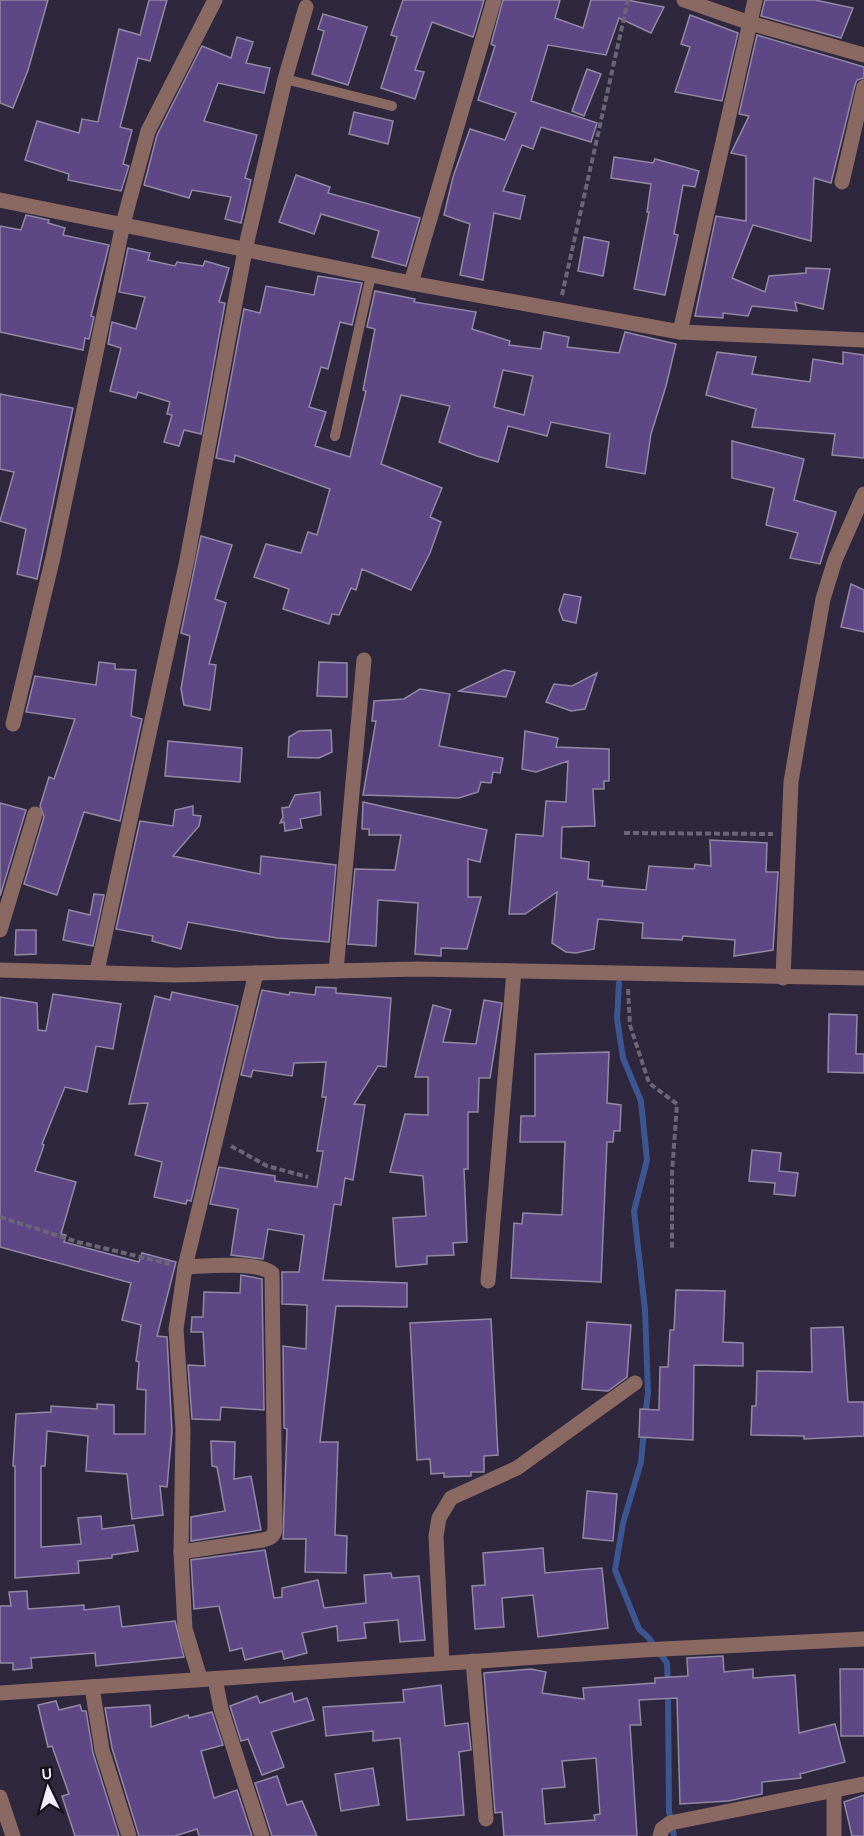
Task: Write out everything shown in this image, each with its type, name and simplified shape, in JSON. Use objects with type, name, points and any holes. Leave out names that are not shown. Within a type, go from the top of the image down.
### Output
[{"type":"street","points":[[12,724],[53,557],[123,224],[148,131],[215,0]]},
{"type":"street","points":[[411,284],[494,0]]},
{"type":"street","points":[[684,0],[864,55]]},
{"type":"street","points":[[680,332],[755,0]]},
{"type":"street","points":[[98,971],[188,560],[245,250],[285,79],[306,7]]},
{"type":"street","points":[[842,182],[864,87]]},
{"type":"street","points":[[0,200],[411,284],[680,332],[864,340]]},
{"type":"street","points":[[783,978],[791,782],[823,599],[835,560],[864,494]]},
{"type":"street","points":[[336,971],[364,660]]},
{"type":"street","points":[[0,930],[35,814]]},
{"type":"street","points":[[0,970],[175,975],[336,971],[514,971],[864,978]]},
{"type":"street","points":[[488,1281],[514,971]]},
{"type":"street","points":[[256,973],[185,1267],[176,1329],[183,1429],[181,1552],[185,1629],[221,1709],[262,1836]]},
{"type":"street","points":[[181,1552],[263,1540],[271,1538],[275,1533],[272,1273],[255,1267],[185,1267]]},
{"type":"street","points":[[442,1663],[436,1536],[439,1518],[452,1498],[518,1468],[635,1383]]},
{"type":"street","points":[[0,1693],[643,1650],[864,1639]]},
{"type":"street","points":[[473,1661],[486,1819]]},
{"type":"street","points":[[92,1687],[102,1750],[129,1836]]},
{"type":"street","points":[[660,1836],[662,1829],[677,1822],[864,1784]]},
{"type":"street","points":[[834,1791],[834,1836]]},
{"type":"street","points":[[0,1797],[13,1836]]},
{"type":"lane","points":[[285,79],[392,106]]},
{"type":"lane","points":[[335,436],[371,275]]},
{"type":"path","points":[[558,312],[628,0]]},
{"type":"path","points":[[624,833],[789,834]]},
{"type":"path","points":[[627,973],[630,1025],[649,1083],[677,1104],[672,1173],[672,1250]]},
{"type":"path","points":[[215,1136],[267,1166],[308,1177]]},
{"type":"path","points":[[0,1217],[78,1242],[185,1267]]},
{"type":"building","points":[[0,0],[48,0],[28,70],[13,108],[0,103]]},
{"type":"building","points":[[149,0],[167,0],[150,61],[138,58],[120,127],[132,130],[123,164],[129,166],[121,191],[68,180],[69,174],[25,160],[37,121],[79,133],[82,119],[98,122],[119,29],[140,35]]},
{"type":"building","points":[[403,0],[484,0],[473,37],[432,22],[415,70],[424,72],[415,99],[381,88],[397,37],[391,35]]},
{"type":"building","points":[[503,0],[560,0],[555,18],[583,28],[591,0],[627,0],[664,7],[651,33],[619,18],[606,55],[548,45],[531,101],[597,123],[591,142],[541,127],[533,149],[522,145],[503,191],[525,196],[520,219],[494,213],[483,280],[460,275],[470,224],[444,215],[453,177],[470,129],[505,140],[516,113],[478,100],[495,46],[491,44]]},
{"type":"building","points":[[765,0],[815,0],[853,8],[841,38],[761,16]]},
{"type":"building","points":[[323,14],[367,27],[348,85],[312,74],[324,31],[318,29]]},
{"type":"building","points":[[690,15],[738,33],[722,101],[675,92],[690,47],[681,44]]},
{"type":"building","points":[[757,35],[864,67],[864,78],[857,80],[855,85],[831,183],[814,178],[811,241],[753,225],[732,278],[765,292],[769,276],[806,273],[806,268],[830,269],[823,309],[795,302],[797,311],[752,306],[748,316],[723,313],[723,318],[695,316],[716,216],[746,221],[746,156],[731,153],[749,116],[739,114]]},
{"type":"building","points":[[237,37],[253,42],[246,63],[270,68],[264,93],[218,83],[204,121],[257,135],[245,178],[251,180],[241,223],[225,219],[231,197],[192,190],[189,198],[144,185],[157,135],[202,46],[231,58]]},
{"type":"building","points":[[587,69],[601,74],[584,116],[572,111]]},
{"type":"building","points":[[354,112],[393,121],[388,144],[349,134]]},
{"type":"building","points":[[614,157],[653,163],[655,159],[699,171],[695,187],[683,185],[674,234],[678,235],[665,295],[634,289],[649,212],[647,212],[651,184],[611,178]]},
{"type":"building","points":[[296,175],[330,187],[328,193],[420,218],[406,266],[372,257],[379,231],[321,214],[314,234],[279,222]]},
{"type":"building","points":[[26,215],[49,220],[48,223],[65,228],[63,235],[109,245],[91,316],[94,317],[89,339],[85,338],[83,350],[0,332],[0,226],[21,230]]},
{"type":"building","points":[[584,237],[609,242],[603,276],[578,271]]},
{"type":"building","points":[[128,248],[150,253],[148,260],[175,266],[177,262],[203,266],[205,261],[229,268],[219,302],[225,303],[201,434],[184,430],[179,446],[164,442],[172,415],[167,414],[170,402],[138,392],[136,398],[110,391],[121,348],[108,344],[112,322],[136,329],[145,297],[119,292]]},
{"type":"building","points":[[318,276],[362,283],[352,325],[340,322],[328,369],[321,367],[309,407],[326,412],[315,446],[350,457],[366,391],[363,390],[375,329],[367,327],[375,291],[415,299],[414,302],[476,312],[472,329],[510,341],[509,345],[541,349],[544,332],[569,337],[567,347],[619,353],[625,332],[676,344],[651,434],[645,474],[606,467],[610,434],[551,422],[547,436],[508,426],[498,462],[477,456],[439,442],[450,406],[401,395],[381,464],[442,488],[430,517],[441,522],[430,553],[411,590],[362,569],[356,590],[351,588],[339,615],[332,614],[329,624],[283,609],[289,589],[254,577],[266,544],[301,553],[308,532],[317,535],[330,489],[235,455],[234,462],[216,458],[244,309],[260,313],[266,286],[314,295]],"holes":[[[503,370],[533,376],[524,415],[494,407]]]},
{"type":"building","points":[[717,352],[756,357],[752,374],[810,382],[813,359],[843,364],[843,352],[864,355],[864,458],[832,455],[835,434],[752,427],[756,409],[706,395]]},
{"type":"building","points":[[0,394],[73,408],[37,579],[17,574],[26,529],[0,521],[14,472],[0,469]]},
{"type":"building","points":[[732,441],[804,459],[794,500],[836,512],[820,564],[790,558],[798,533],[766,525],[774,488],[732,478]]},
{"type":"building","points":[[201,536],[232,545],[215,599],[226,603],[209,664],[216,665],[210,710],[184,705],[181,689],[190,636],[181,633]]},
{"type":"building","points":[[851,584],[864,590],[864,632],[841,627]]},
{"type":"building","points":[[564,594],[581,597],[576,623],[563,620],[559,610]]},
{"type":"building","points":[[99,662],[115,664],[115,669],[136,670],[131,716],[142,719],[120,821],[84,812],[57,895],[24,884],[44,817],[40,806],[49,777],[54,779],[75,719],[26,712],[35,676],[96,685]]},
{"type":"building","points":[[319,662],[347,663],[347,697],[317,696]]},
{"type":"building","points":[[504,670],[515,672],[506,697],[459,691]]},
{"type":"building","points":[[597,673],[585,709],[571,711],[546,702],[554,684],[572,686]]},
{"type":"building","points":[[420,689],[450,694],[439,746],[503,758],[500,773],[493,772],[491,783],[481,782],[478,792],[459,798],[363,795],[376,721],[372,721],[374,701],[404,699]]},
{"type":"building","points":[[331,730],[332,752],[319,758],[288,757],[289,737],[299,731]]},
{"type":"building","points":[[525,731],[558,738],[556,747],[609,749],[609,781],[604,781],[604,789],[593,789],[595,826],[562,827],[561,858],[589,862],[588,879],[603,881],[602,886],[646,890],[649,866],[694,869],[695,864],[711,866],[710,840],[767,843],[766,872],[778,872],[773,950],[734,956],[735,940],[683,936],[682,940],[642,938],[643,923],[598,919],[594,949],[576,953],[566,952],[552,943],[557,892],[525,914],[509,914],[516,834],[543,836],[546,801],[566,802],[568,761],[536,772],[522,769]]},
{"type":"building","points":[[168,741],[242,748],[240,782],[165,776]]},
{"type":"building","points":[[320,792],[321,815],[300,819],[302,828],[285,831],[284,822],[280,823],[283,817],[282,808],[289,807],[295,795]]},
{"type":"building","points":[[363,802],[487,830],[480,862],[468,859],[468,897],[481,897],[467,949],[441,948],[441,956],[415,954],[418,903],[378,900],[376,946],[348,944],[355,869],[395,870],[401,835],[369,835],[369,829],[362,829]]},
{"type":"building","points":[[0,803],[26,810],[0,896]]},
{"type":"building","points":[[193,806],[193,815],[201,816],[199,826],[173,856],[260,874],[261,856],[336,865],[329,942],[277,938],[188,922],[181,949],[152,941],[153,936],[116,929],[140,821],[173,826],[175,810]]},
{"type":"building","points":[[94,894],[104,895],[93,946],[63,940],[69,910],[90,915]]},
{"type":"building","points":[[16,930],[36,930],[36,954],[15,955]]},
{"type":"building","points":[[316,987],[336,988],[336,993],[391,998],[386,1067],[378,1066],[354,1104],[365,1105],[353,1180],[345,1178],[341,1205],[334,1204],[323,1280],[407,1283],[407,1307],[336,1306],[320,1442],[338,1442],[335,1535],[347,1536],[346,1573],[305,1572],[306,1539],[283,1539],[287,1429],[284,1428],[283,1346],[306,1349],[307,1305],[282,1304],[282,1272],[299,1272],[304,1235],[268,1229],[263,1259],[231,1255],[238,1209],[210,1204],[219,1167],[275,1176],[275,1181],[317,1187],[323,1151],[317,1151],[326,1097],[322,1097],[326,1062],[294,1063],[292,1076],[253,1070],[251,1077],[241,1075],[262,990],[289,995],[290,992],[315,995]]},
{"type":"building","points":[[172,992],[238,1006],[191,1201],[187,1200],[186,1204],[154,1197],[162,1162],[135,1155],[148,1103],[129,1104],[155,996],[170,1000]]},
{"type":"building","points":[[53,994],[121,1004],[113,1049],[96,1046],[87,1092],[65,1087],[42,1144],[44,1145],[35,1171],[76,1182],[61,1234],[66,1235],[64,1242],[139,1262],[142,1253],[176,1262],[157,1336],[167,1337],[172,1431],[167,1487],[160,1486],[163,1515],[132,1519],[127,1474],[86,1471],[88,1436],[47,1431],[45,1466],[41,1466],[41,1547],[81,1544],[78,1518],[101,1516],[102,1529],[134,1525],[138,1551],[112,1555],[112,1558],[78,1561],[79,1573],[15,1578],[15,1466],[13,1466],[16,1414],[51,1412],[51,1406],[97,1409],[97,1404],[114,1405],[114,1434],[145,1434],[146,1390],[137,1389],[139,1362],[136,1361],[141,1325],[122,1320],[131,1283],[0,1247],[0,997],[37,1003],[38,1030],[46,1031]]},
{"type":"building","points":[[484,1000],[502,1003],[490,1078],[479,1078],[478,1112],[468,1112],[468,1169],[464,1169],[467,1242],[453,1243],[454,1255],[427,1256],[427,1264],[396,1267],[393,1218],[426,1216],[423,1176],[390,1172],[405,1114],[428,1115],[428,1077],[415,1077],[433,1005],[451,1010],[443,1042],[476,1044]]},
{"type":"building","points":[[829,1014],[857,1015],[856,1054],[864,1054],[864,1073],[828,1072]]},
{"type":"building","points":[[609,1052],[607,1103],[621,1105],[620,1131],[614,1131],[613,1142],[607,1142],[601,1282],[511,1278],[514,1223],[522,1224],[523,1213],[562,1215],[565,1142],[520,1142],[521,1116],[535,1116],[535,1054]]},
{"type":"building","points":[[752,1150],[781,1153],[779,1171],[798,1173],[795,1196],[774,1194],[775,1183],[749,1181]]},
{"type":"building","points":[[241,1275],[262,1279],[264,1410],[221,1407],[220,1420],[192,1419],[188,1365],[205,1366],[203,1332],[191,1332],[192,1317],[203,1317],[204,1292],[240,1293]]},
{"type":"building","points":[[676,1290],[725,1291],[723,1342],[743,1343],[743,1366],[694,1365],[693,1440],[639,1437],[640,1409],[659,1410],[660,1367],[668,1367],[670,1330],[674,1330]]},
{"type":"building","points":[[491,1319],[498,1455],[484,1456],[484,1472],[471,1472],[471,1476],[444,1477],[444,1473],[431,1474],[430,1459],[417,1460],[410,1323]]},
{"type":"building","points":[[587,1322],[631,1325],[627,1377],[608,1391],[582,1389]]},
{"type":"building","points":[[843,1327],[848,1402],[864,1402],[864,1436],[804,1439],[804,1436],[751,1435],[752,1406],[756,1406],[757,1371],[812,1372],[811,1328]]},
{"type":"building","points":[[211,1441],[235,1442],[234,1479],[251,1476],[261,1530],[191,1541],[191,1517],[225,1511],[217,1467],[212,1466]]},
{"type":"building","points":[[587,1491],[617,1494],[613,1541],[583,1538]]},
{"type":"building","points":[[543,1548],[545,1573],[602,1568],[608,1628],[538,1637],[533,1595],[502,1598],[504,1627],[475,1629],[472,1586],[485,1585],[483,1553]]},
{"type":"building","points":[[265,1550],[274,1598],[282,1597],[282,1588],[318,1580],[324,1608],[366,1603],[364,1575],[391,1573],[392,1578],[419,1576],[425,1640],[400,1642],[398,1620],[364,1623],[366,1638],[338,1641],[337,1626],[302,1633],[307,1653],[284,1659],[282,1651],[245,1660],[242,1648],[230,1651],[219,1606],[194,1609],[191,1560]]},
{"type":"building","points":[[27,1591],[28,1609],[84,1605],[84,1610],[119,1606],[122,1627],[175,1621],[184,1657],[96,1666],[95,1653],[31,1658],[32,1668],[13,1670],[13,1663],[0,1663],[0,1606],[11,1606],[9,1592]]},
{"type":"building","points":[[723,1656],[724,1672],[753,1669],[753,1678],[795,1675],[799,1733],[835,1724],[845,1762],[800,1774],[801,1778],[762,1782],[762,1794],[728,1801],[680,1804],[677,1698],[639,1700],[641,1725],[630,1725],[637,1836],[504,1836],[502,1812],[495,1813],[484,1673],[531,1669],[546,1672],[542,1693],[584,1699],[583,1688],[655,1683],[655,1678],[688,1676],[687,1658]],"holes":[[[596,1758],[600,1814],[594,1815],[595,1820],[545,1824],[542,1789],[565,1787],[562,1761]]]},
{"type":"building","points":[[840,1669],[864,1669],[864,1736],[841,1736]]},
{"type":"building","points":[[441,1685],[445,1726],[468,1723],[471,1750],[459,1752],[464,1815],[407,1820],[400,1738],[373,1741],[373,1731],[326,1736],[323,1707],[404,1702],[403,1690]]},
{"type":"building","points":[[292,1693],[294,1702],[307,1698],[314,1720],[271,1732],[284,1767],[262,1775],[248,1739],[241,1741],[230,1706],[257,1696],[260,1703]]},
{"type":"building","points":[[56,1701],[59,1710],[80,1705],[82,1711],[86,1711],[93,1753],[119,1836],[75,1836],[62,1796],[69,1794],[52,1746],[48,1747],[38,1705]]},
{"type":"building","points":[[150,1705],[151,1727],[188,1715],[189,1718],[212,1712],[223,1745],[201,1751],[214,1798],[237,1790],[252,1836],[199,1836],[197,1829],[175,1836],[139,1836],[112,1748],[105,1708]]},
{"type":"building","points":[[373,1768],[379,1805],[341,1811],[335,1774]]},
{"type":"building","points":[[277,1776],[287,1805],[302,1801],[317,1836],[272,1836],[255,1783]]},
{"type":"building","points":[[864,1795],[864,1836],[852,1836],[844,1802]]},
{"type":"waterway","points":[[619,983],[617,1019],[623,1058],[641,1101],[647,1160],[634,1211],[645,1310],[648,1393],[645,1417]]},
{"type":"waterway","points":[[644,1430],[641,1462],[623,1523],[615,1570],[639,1629],[648,1637],[667,1663],[668,1683]]},
{"type":"waterway","points":[[668,1693],[669,1811],[674,1836]]}]
